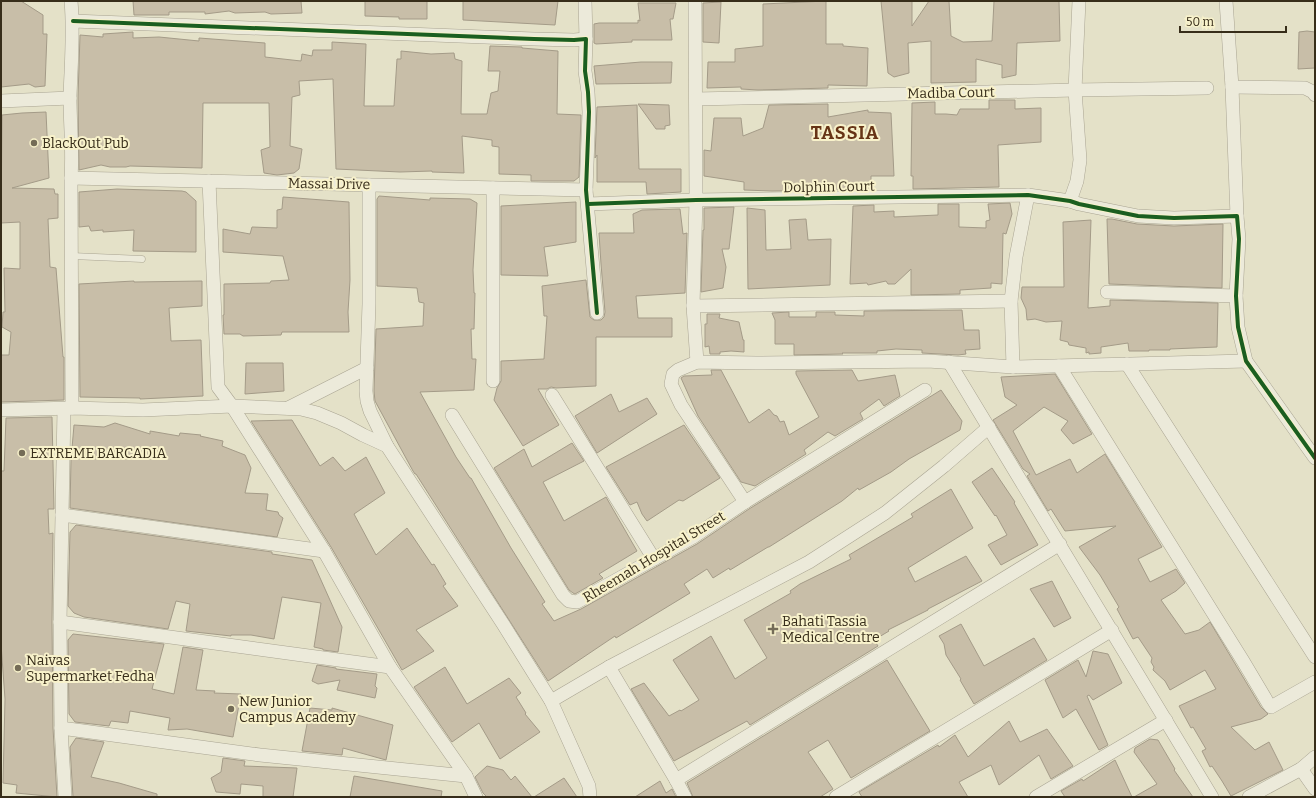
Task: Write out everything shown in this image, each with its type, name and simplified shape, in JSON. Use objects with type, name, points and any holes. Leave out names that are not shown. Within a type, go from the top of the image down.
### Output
[{"type":"street","points":[[65,797],[61,728],[60,622],[62,515],[68,408],[72,256],[71,178],[73,155],[70,98],[73,22],[72,1]]},
{"type":"street","points":[[585,1],[585,72],[588,92],[586,190],[597,313]]},
{"type":"street","points":[[695,1],[696,200],[693,306],[697,362]]},
{"type":"street","points":[[1070,200],[1077,181],[1080,160],[1075,90],[1079,1]]},
{"type":"street","points":[[1226,1],[1232,87],[1237,216],[1240,239],[1236,296],[1238,326],[1246,361],[1315,458]]},
{"type":"street","points":[[73,22],[534,39],[586,39]]},
{"type":"street","points":[[1232,87],[1305,88],[1314,93]]},
{"type":"street","name":"Madiba Court","points":[[696,99],[1207,88]]},
{"type":"street","points":[[1,101],[70,98]]},
{"type":"street","name":"Massai Drive","points":[[71,178],[586,190]]},
{"type":"street","points":[[209,181],[218,387],[232,406],[324,551],[390,667],[466,776],[476,797]]},
{"type":"street","points":[[369,185],[367,402],[387,446],[503,624],[551,701],[589,786],[590,797]]},
{"type":"street","points":[[493,188],[493,381]]},
{"type":"street","points":[[1013,367],[1011,301],[1016,257],[1028,195]]},
{"type":"street","name":"Dolphin Court","points":[[588,204],[696,200],[1028,195],[1070,200],[1079,204],[1138,216],[1174,218],[1237,216]]},
{"type":"street","points":[[1107,292],[1236,296]]},
{"type":"street","points":[[693,306],[1011,301]]},
{"type":"street","points":[[745,502],[681,405],[671,384],[673,374],[678,370],[697,362],[756,363],[928,361],[1013,367],[1246,361]]},
{"type":"street","points":[[949,362],[1212,797]]},
{"type":"street","points":[[1127,364],[1315,657]]},
{"type":"street","points":[[1059,366],[1244,661],[1268,704],[1271,707],[1315,682]]},
{"type":"street","points":[[287,408],[367,368]]},
{"type":"street","name":"Rheemah Hospital Street","points":[[452,415],[566,599],[572,602],[580,601],[693,537],[745,502],[924,390]]},
{"type":"street","points":[[552,395],[654,559]]},
{"type":"street","points":[[1,410],[68,408],[143,410],[232,406],[301,409],[317,413],[341,423],[387,446]]},
{"type":"street","points":[[551,701],[609,667],[809,562],[885,513],[944,466],[989,427]]},
{"type":"street","points":[[62,515],[324,551]]},
{"type":"street","points":[[676,780],[1060,544]]},
{"type":"street","points":[[60,622],[390,667]]},
{"type":"street","points":[[836,797],[1112,630]]},
{"type":"street","points":[[609,667],[685,797]]},
{"type":"street","points":[[1036,797],[1166,720]]},
{"type":"street","points":[[61,728],[260,755],[466,776]]},
{"type":"street","points":[[1249,797],[1301,768],[1315,756]]},
{"type":"street","points":[[1301,768],[1315,789]]},
{"type":"lane","points":[[72,256],[142,260]]},
{"type":"building","points":[[1,1],[21,1],[43,15],[43,34],[47,34],[45,86],[35,87],[29,84],[1,87]]},
{"type":"building","points":[[133,1],[301,1],[302,13],[271,14],[265,12],[235,13],[229,11],[205,14],[205,12],[169,12],[169,15],[134,15]]},
{"type":"building","points":[[365,1],[427,1],[427,19],[399,19],[399,17],[365,16]]},
{"type":"building","points":[[463,1],[558,1],[555,25],[463,20]]},
{"type":"building","points":[[826,1],[826,44],[843,44],[843,46],[868,48],[867,86],[828,85],[828,88],[758,90],[741,89],[741,87],[707,88],[708,62],[735,62],[735,49],[763,46],[763,4]]},
{"type":"building","points":[[881,1],[912,1],[912,26],[929,1],[949,1],[951,36],[963,42],[992,41],[994,1],[1059,1],[1060,41],[1017,43],[1016,75],[1002,78],[1002,65],[976,59],[976,82],[931,83],[931,41],[908,43],[909,73],[894,77],[888,73]]},
{"type":"building","points":[[721,2],[719,43],[703,42],[703,3]]},
{"type":"building","points":[[638,3],[676,3],[673,19],[670,19],[672,40],[632,40],[632,42],[594,43],[594,24],[638,23],[638,20],[640,21]]},
{"type":"building","points":[[133,32],[133,38],[159,37],[199,41],[199,38],[265,43],[265,57],[301,61],[302,54],[312,56],[313,50],[332,50],[332,42],[366,44],[364,106],[394,106],[397,59],[401,59],[401,51],[431,54],[454,53],[455,59],[462,61],[461,114],[487,114],[491,93],[498,91],[500,71],[488,71],[490,46],[522,47],[558,51],[557,114],[581,115],[579,177],[574,181],[531,181],[531,175],[499,174],[499,147],[492,146],[492,140],[462,136],[464,173],[336,169],[333,79],[299,81],[300,95],[292,97],[290,146],[302,149],[299,169],[294,173],[277,175],[264,173],[261,150],[270,147],[269,103],[203,103],[202,168],[130,166],[110,167],[101,165],[79,170],[78,97],[80,35],[103,37],[103,34]]},
{"type":"building","points":[[1299,32],[1315,32],[1315,68],[1298,69]]},
{"type":"building","points":[[641,62],[672,62],[671,83],[596,84],[594,66]]},
{"type":"building","points":[[989,100],[1015,100],[1015,109],[1041,108],[1041,142],[998,145],[999,187],[913,189],[913,176],[911,176],[912,103],[935,102],[935,114],[957,115],[960,109],[989,109]]},
{"type":"building","points":[[638,104],[669,105],[670,125],[665,126],[665,129],[656,129]]},
{"type":"building","points":[[828,104],[828,117],[868,110],[868,112],[891,113],[894,176],[871,176],[871,189],[772,191],[744,190],[744,182],[704,176],[704,150],[711,151],[714,118],[741,118],[743,136],[763,128],[769,105]]},
{"type":"building","points":[[637,105],[639,169],[681,169],[681,192],[647,194],[646,182],[597,182],[597,155],[595,158],[597,107]]},
{"type":"building","points":[[46,112],[49,178],[12,188],[54,189],[55,194],[58,194],[58,218],[48,219],[50,267],[56,268],[64,357],[64,400],[1,402],[1,355],[9,355],[11,332],[2,327],[3,312],[5,312],[4,268],[20,269],[20,222],[1,223],[2,115]]},
{"type":"building","points":[[117,189],[186,192],[196,201],[196,252],[133,251],[134,230],[103,232],[103,230],[91,231],[89,226],[79,227],[79,192]]},
{"type":"building","points":[[379,196],[430,200],[430,198],[470,199],[477,203],[473,270],[475,293],[474,329],[471,329],[472,359],[476,359],[474,390],[420,392],[456,457],[471,478],[511,548],[545,602],[542,604],[554,621],[581,609],[697,544],[749,509],[941,390],[962,421],[960,430],[909,459],[891,472],[859,490],[858,488],[842,501],[730,570],[729,568],[713,578],[707,569],[684,584],[690,593],[616,638],[615,636],[548,681],[413,471],[375,401],[376,329],[423,326],[424,303],[419,302],[417,288],[377,286],[377,199]]},
{"type":"building","points":[[283,197],[349,202],[349,332],[282,332],[281,335],[243,336],[240,334],[224,334],[224,284],[270,283],[271,281],[289,280],[283,256],[223,252],[223,229],[250,234],[252,227],[277,228],[277,210],[282,209]]},
{"type":"building","points":[[576,202],[576,242],[544,247],[548,276],[501,275],[501,206]]},
{"type":"building","points":[[1010,203],[1012,214],[1006,234],[1003,233],[1002,284],[991,283],[991,288],[960,290],[960,294],[911,295],[911,269],[895,284],[888,284],[886,281],[868,285],[867,283],[850,284],[853,206],[874,205],[874,212],[894,211],[894,217],[938,215],[938,204],[959,204],[959,227],[986,228],[986,221],[990,220],[988,204]]},
{"type":"building","points":[[734,207],[729,249],[722,249],[726,267],[723,288],[701,292],[704,208]]},
{"type":"building","points":[[747,208],[765,210],[766,250],[791,249],[789,220],[806,219],[808,240],[831,239],[830,285],[748,289]]},
{"type":"building","points":[[680,209],[683,234],[687,233],[685,293],[636,296],[638,318],[672,318],[672,337],[596,337],[596,386],[551,387],[547,389],[538,389],[559,425],[523,446],[494,400],[497,388],[501,381],[501,361],[544,359],[547,316],[544,316],[542,286],[586,280],[590,317],[594,320],[601,320],[604,317],[605,312],[599,233],[634,233],[633,214],[642,210]]},
{"type":"building","points":[[1107,219],[1137,224],[1174,226],[1223,224],[1222,288],[1109,284]]},
{"type":"building","points":[[1091,220],[1088,308],[1110,306],[1110,300],[1218,303],[1217,347],[1129,351],[1128,343],[1101,347],[1101,353],[1089,354],[1089,352],[1086,353],[1086,348],[1069,345],[1068,342],[1060,340],[1062,321],[1046,322],[1035,319],[1027,320],[1026,309],[1021,298],[1022,287],[1064,287],[1063,222]]},
{"type":"building","points":[[134,281],[202,281],[202,306],[169,308],[171,341],[201,340],[203,396],[140,399],[80,397],[79,284]]},
{"type":"building","points":[[962,310],[964,330],[979,330],[980,349],[965,350],[966,354],[922,353],[922,350],[896,349],[877,351],[877,353],[794,355],[794,344],[775,344],[775,320],[772,313],[789,312],[789,317],[816,317],[816,312],[835,312],[835,315],[864,316],[864,311]]},
{"type":"building","points":[[707,314],[720,314],[719,318],[739,322],[744,340],[744,352],[731,351],[720,352],[720,354],[710,354],[709,346],[705,347],[705,324],[707,324]]},
{"type":"building","points":[[246,363],[283,363],[284,391],[245,394]]},
{"type":"building","points":[[711,370],[721,370],[749,423],[769,409],[774,415],[777,416],[780,422],[784,421],[789,435],[819,417],[796,374],[796,371],[852,370],[858,381],[895,375],[900,396],[884,406],[879,399],[860,413],[863,419],[835,436],[828,432],[804,450],[806,454],[755,486],[741,482],[698,416],[681,378],[684,376],[712,375]]},
{"type":"building","points":[[1055,374],[1092,434],[1073,444],[1061,430],[1068,421],[1044,407],[1013,431],[1036,475],[1070,459],[1077,473],[1105,454],[1162,547],[1138,559],[1150,582],[1176,569],[1185,583],[1176,591],[1161,600],[1185,634],[1199,630],[1210,622],[1261,707],[1268,714],[1261,719],[1231,727],[1255,750],[1269,742],[1283,770],[1231,796],[1212,766],[1210,767],[1202,751],[1206,749],[1193,727],[1191,728],[1179,706],[1216,689],[1205,670],[1170,690],[1165,681],[1153,670],[1154,667],[1151,662],[1152,658],[1138,637],[1133,639],[1117,609],[1119,607],[1100,575],[1079,547],[1116,526],[1065,531],[1051,509],[1048,511],[1027,476],[1030,474],[1023,469],[993,420],[1017,405],[1005,397],[1001,377]]},
{"type":"building","points":[[611,394],[619,412],[647,398],[657,414],[597,453],[575,416]]},
{"type":"building","points":[[52,417],[54,509],[48,509],[49,534],[53,533],[53,728],[57,797],[16,793],[17,785],[3,783],[5,699],[1,644],[1,471],[4,471],[6,418]]},
{"type":"building","points":[[292,420],[320,466],[333,457],[345,471],[366,457],[385,493],[354,514],[376,555],[407,528],[432,565],[434,564],[446,584],[443,586],[458,606],[416,630],[434,651],[402,670],[331,547],[251,421]]},
{"type":"building","points":[[115,423],[150,434],[150,431],[179,436],[180,433],[201,435],[200,436],[223,441],[222,446],[245,455],[251,468],[245,493],[268,494],[266,510],[278,512],[283,518],[277,537],[70,508],[71,460],[74,425],[104,427]]},
{"type":"building","points":[[684,425],[720,478],[683,501],[679,500],[647,521],[637,502],[630,505],[606,467]]},
{"type":"building","points":[[572,443],[584,461],[543,482],[564,521],[606,497],[637,551],[599,574],[603,578],[575,594],[569,590],[494,468],[524,449],[532,467]]},
{"type":"building","points":[[992,468],[1015,502],[1014,503],[1038,545],[1001,565],[988,545],[1007,535],[996,515],[995,516],[972,482]]},
{"type":"building","points":[[951,489],[973,528],[908,568],[915,582],[966,556],[982,581],[888,630],[889,631],[874,640],[878,646],[750,725],[747,721],[674,761],[631,689],[644,683],[669,716],[680,710],[681,711],[699,700],[673,660],[711,636],[735,679],[767,658],[744,620],[791,593],[790,591],[800,584],[851,559],[849,555],[913,517],[911,514]]},
{"type":"building","points":[[76,525],[272,552],[272,554],[312,560],[342,627],[338,652],[314,647],[321,603],[282,597],[274,639],[251,635],[231,636],[186,631],[190,604],[176,601],[168,629],[84,617],[74,613],[68,606],[70,532]]},
{"type":"building","points":[[1052,581],[1071,618],[1054,627],[1030,589]]},
{"type":"building","points":[[961,624],[984,666],[1034,638],[1047,660],[974,704],[946,655],[944,644],[939,636]]},
{"type":"building","points":[[73,634],[164,644],[152,689],[174,694],[183,647],[203,650],[196,690],[215,691],[214,693],[241,694],[233,737],[187,729],[168,730],[170,718],[130,711],[128,723],[111,721],[109,726],[75,722],[69,714],[68,640]]},
{"type":"building","points":[[1093,651],[1108,654],[1122,683],[1093,700],[1089,695],[1087,696],[1108,745],[1099,750],[1076,709],[1063,718],[1045,680],[1078,660],[1086,677]]},
{"type":"building","points":[[887,660],[930,731],[851,778],[828,740],[808,752],[833,789],[820,797],[693,797],[687,783]]},
{"type":"building","points":[[317,665],[377,674],[375,698],[337,690],[340,680],[318,684],[312,681]]},
{"type":"building","points":[[445,667],[467,704],[509,678],[521,693],[516,697],[526,713],[525,714],[540,732],[500,759],[479,723],[452,742],[414,687]]},
{"type":"building","points":[[310,708],[332,710],[332,708],[393,725],[386,760],[343,748],[342,755],[302,751]]},
{"type":"building","points":[[1009,721],[1020,742],[1047,729],[1073,766],[1051,779],[1039,755],[999,785],[991,765],[959,782],[968,797],[862,797],[859,792],[938,745],[939,747],[955,735],[968,757]]},
{"type":"building","points":[[76,738],[104,742],[91,777],[157,794],[157,797],[73,797],[70,747]]},
{"type":"building","points":[[1150,739],[1158,740],[1175,769],[1174,770],[1193,797],[1134,797],[1157,784],[1134,752],[1135,748]]},
{"type":"building","points":[[223,758],[245,761],[244,766],[297,768],[293,797],[263,797],[263,786],[241,784],[240,794],[216,792],[211,778],[221,772]]},
{"type":"building","points":[[1115,760],[1132,797],[1065,797],[1061,791],[1082,779],[1083,781]]},
{"type":"building","points":[[487,766],[503,770],[511,780],[515,776],[532,797],[487,797],[483,793],[475,777]]},
{"type":"building","points":[[354,776],[442,791],[441,797],[350,797]]},
{"type":"building","points":[[564,778],[577,797],[534,797]]},
{"type":"building","points":[[660,781],[666,793],[672,789],[676,797],[635,797]]},
{"type":"cycle path","points":[[73,21],[534,39],[586,39],[585,71],[589,112],[586,190],[597,313]]},
{"type":"cycle path","points":[[588,204],[696,200],[1028,195],[1070,201],[1138,216],[1174,218],[1237,216],[1239,239],[1236,296],[1238,327],[1246,361],[1315,458]]},
{"type":"place","name":"BlackOut Pub","points":[[34,143]]},
{"type":"place","name":"EXTREME BARCADIA","points":[[22,453]]},
{"type":"place","name":"Bahati Tassia Medical Centre","points":[[773,629]]},
{"type":"place","name":"Naivas Supermarket Fedha","points":[[18,668]]},
{"type":"place","name":"New Junior Campus Academy","points":[[231,709]]},
{"type":"district","name":"TASSIA","points":[[845,133]]}]
